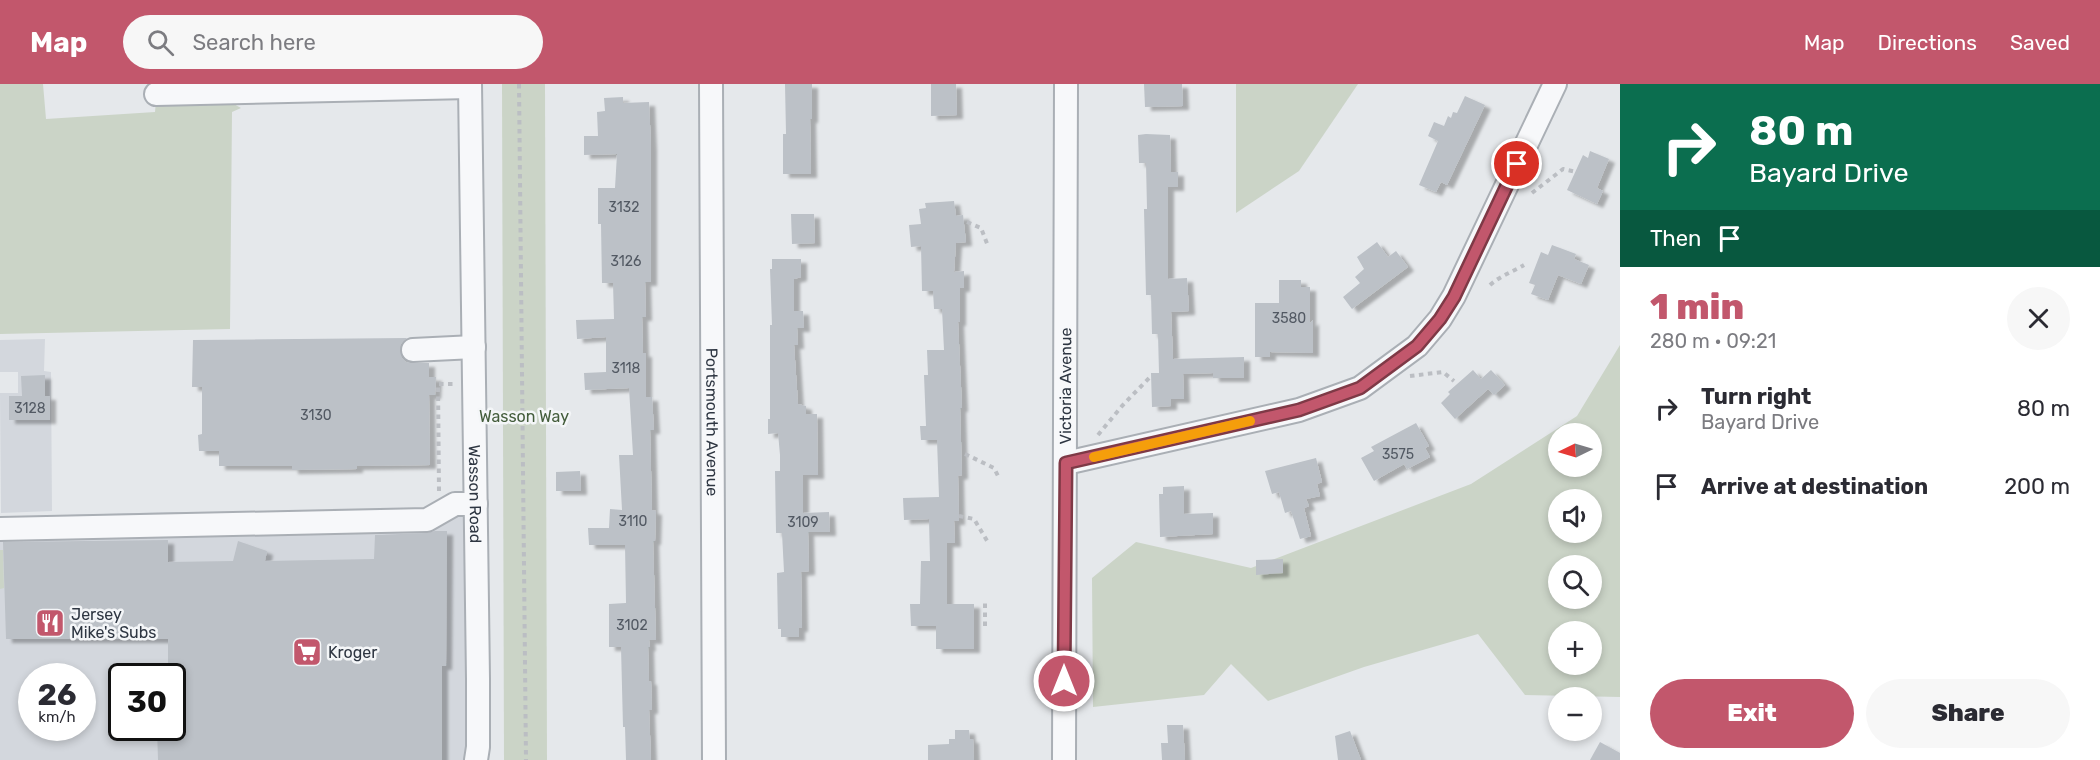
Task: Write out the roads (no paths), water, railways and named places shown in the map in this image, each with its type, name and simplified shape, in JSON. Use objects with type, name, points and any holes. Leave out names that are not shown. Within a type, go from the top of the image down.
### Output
[{"type":"street","name":"Portsmouth Avenue","points":[[711,84],[714,760]]},
{"type":"street","name":"Victoria Avenue","points":[[1064,760],[1066,84]]},
{"type":"street","points":[[1066,463],[1299,410],[1360,388],[1417,346],[1440,319],[1454,297],[1555,84]]},
{"type":"street","points":[[156,94],[470,85]]},
{"type":"street","name":"Wasson Road","points":[[470,85],[478,680],[476,760]]},
{"type":"street","points":[[413,350],[474,347]]},
{"type":"street","points":[[0,529],[427,519],[454,504],[476,504]]},
{"type":"place","name":"Jersey Mike's Subs","points":[[50,623]]},
{"type":"place","name":"Kroger","points":[[307,652]]},
{"type":"park label","name":"Wasson Way","points":[[524,416]]}]
